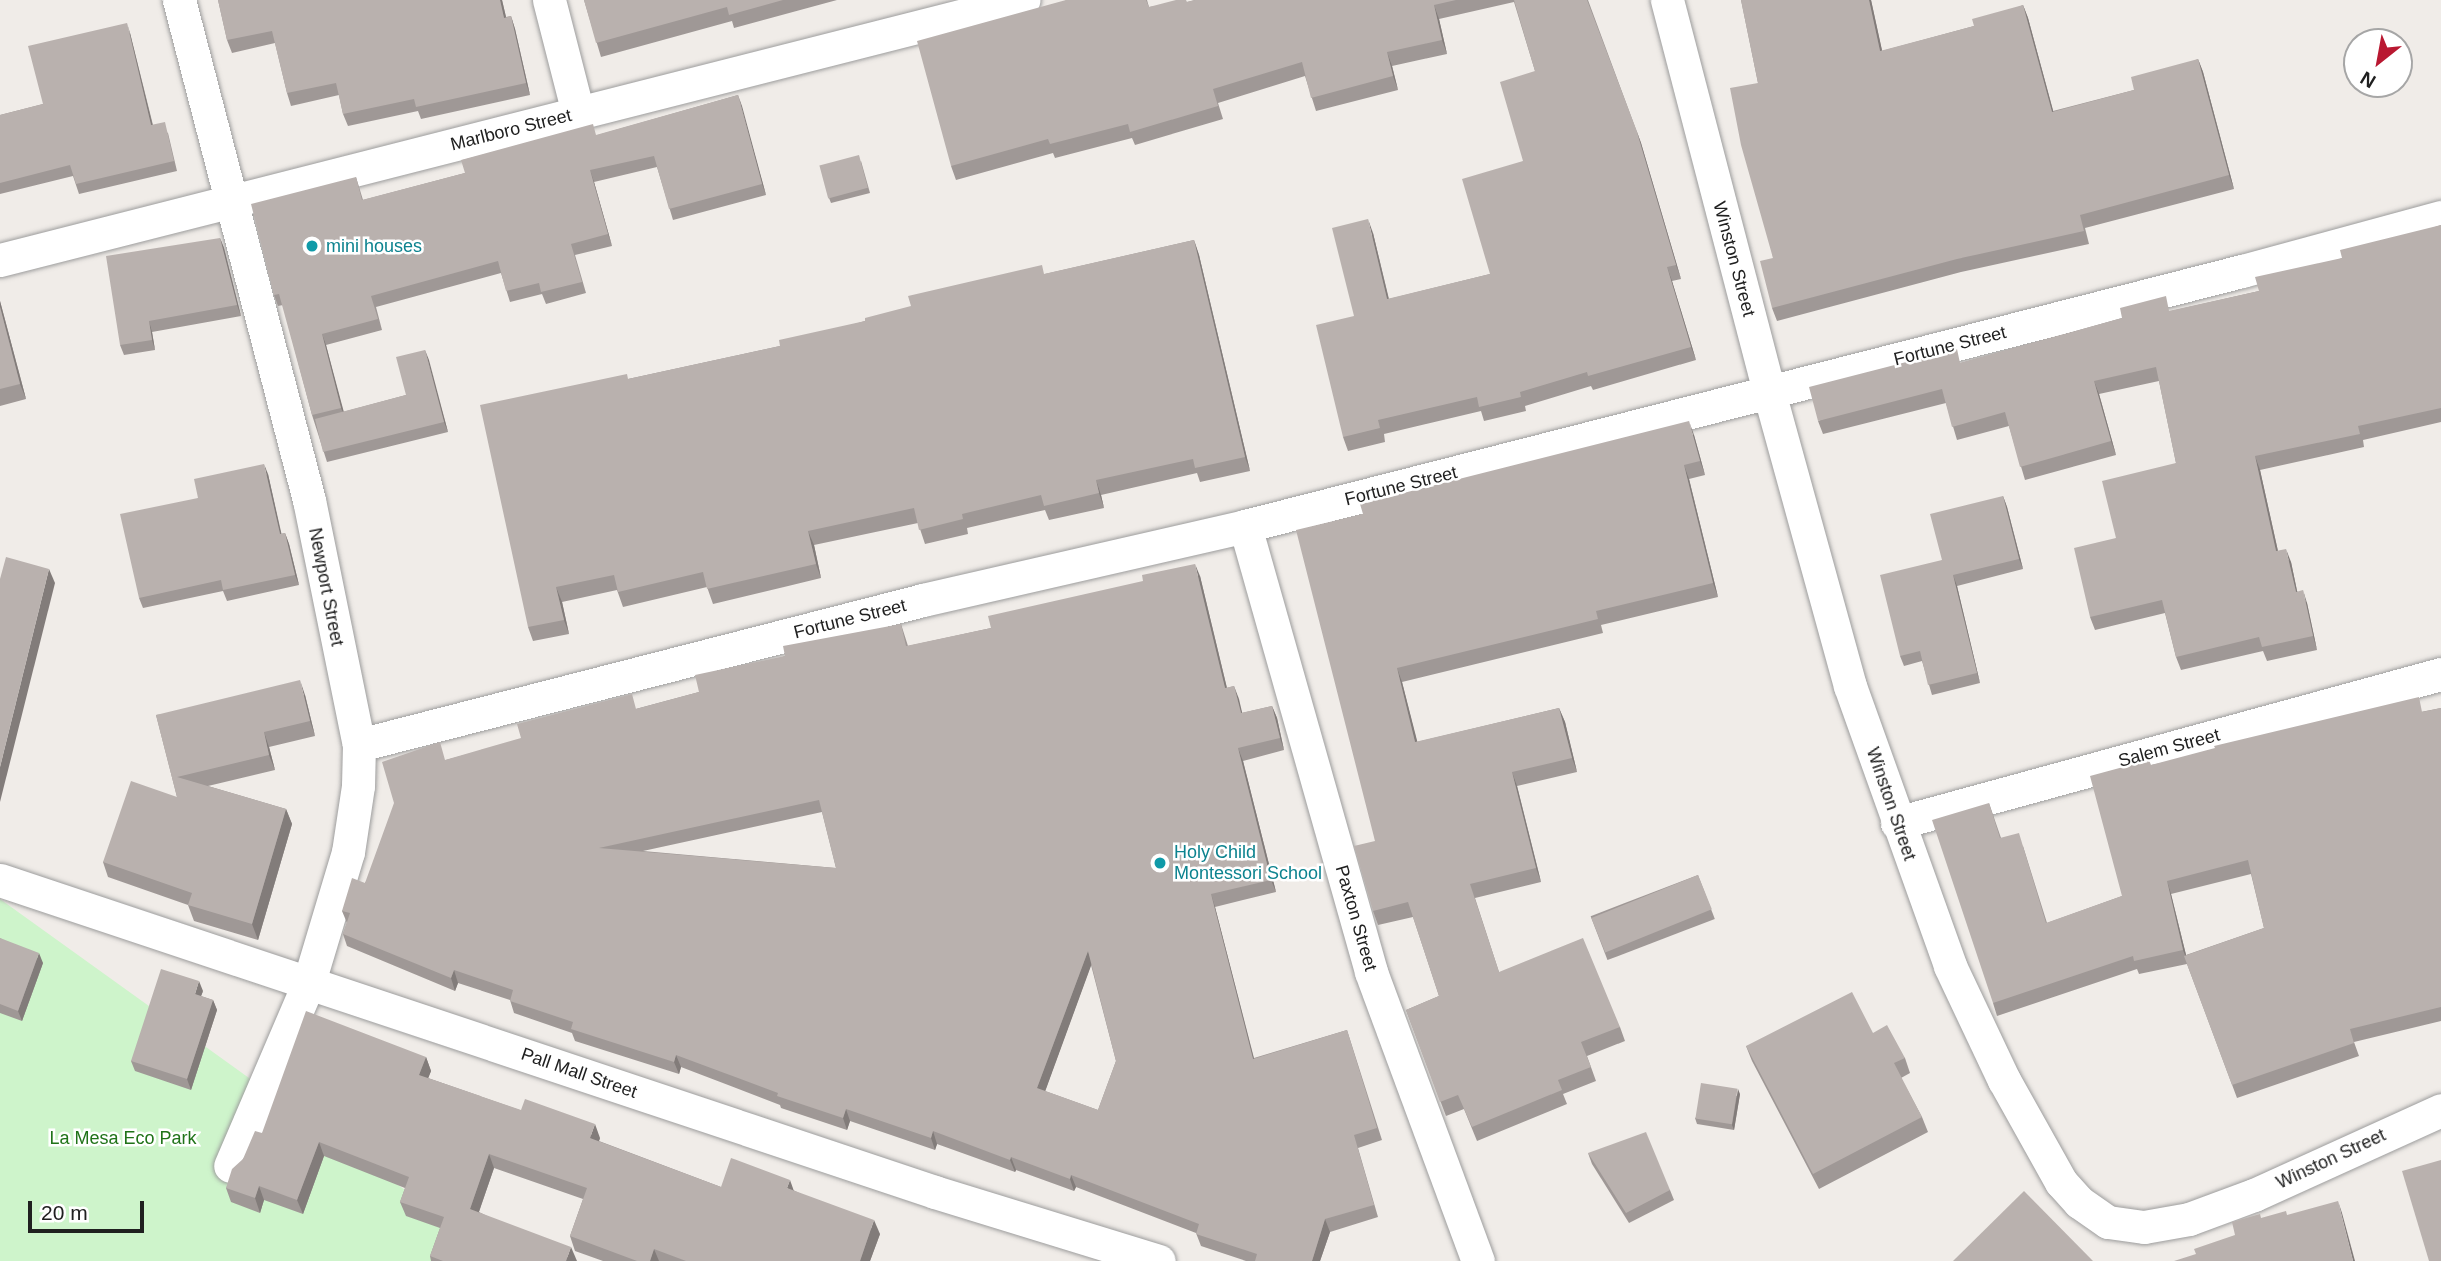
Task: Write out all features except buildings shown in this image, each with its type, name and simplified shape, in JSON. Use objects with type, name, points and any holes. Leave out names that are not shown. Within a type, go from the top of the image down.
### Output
[{"type":"street","name":"Newport Street","points":[[179,0],[309,500],[359,745],[358,786],[348,852],[309,982],[230,1166]]},
{"type":"street","points":[[549,0],[579,113]]},
{"type":"street","name":"Marlboro Street","points":[[0,260],[579,113],[929,12],[1023,0]]},
{"type":"street","name":"Winston Street","points":[[1667,0],[1769,392],[1850,686],[1950,966],[2046,1161],[2078,1202],[2108,1222],[2144,1227],[2189,1219],[2254,1195],[2441,1110]]},
{"type":"street","name":"Fortune Street","points":[[359,745],[923,600],[1245,526],[2441,217]]},
{"type":"street","name":"Paxton Street","points":[[1245,526],[1371,972],[1478,1261]]},
{"type":"street","name":"Salem Street","points":[[1898,822],[2441,674]]},
{"type":"street","name":"Pall Mall Street","points":[[0,880],[935,1192],[1159,1261]]},
{"type":"green space","name":"La Mesa Eco Park","points":[[0,899],[483,1246],[505,1261],[0,1261]]},
{"type":"place","name":"mini houses","points":[[312,246]]},
{"type":"place","name":"Holy Child Montessori School","points":[[1160,863]]}]
